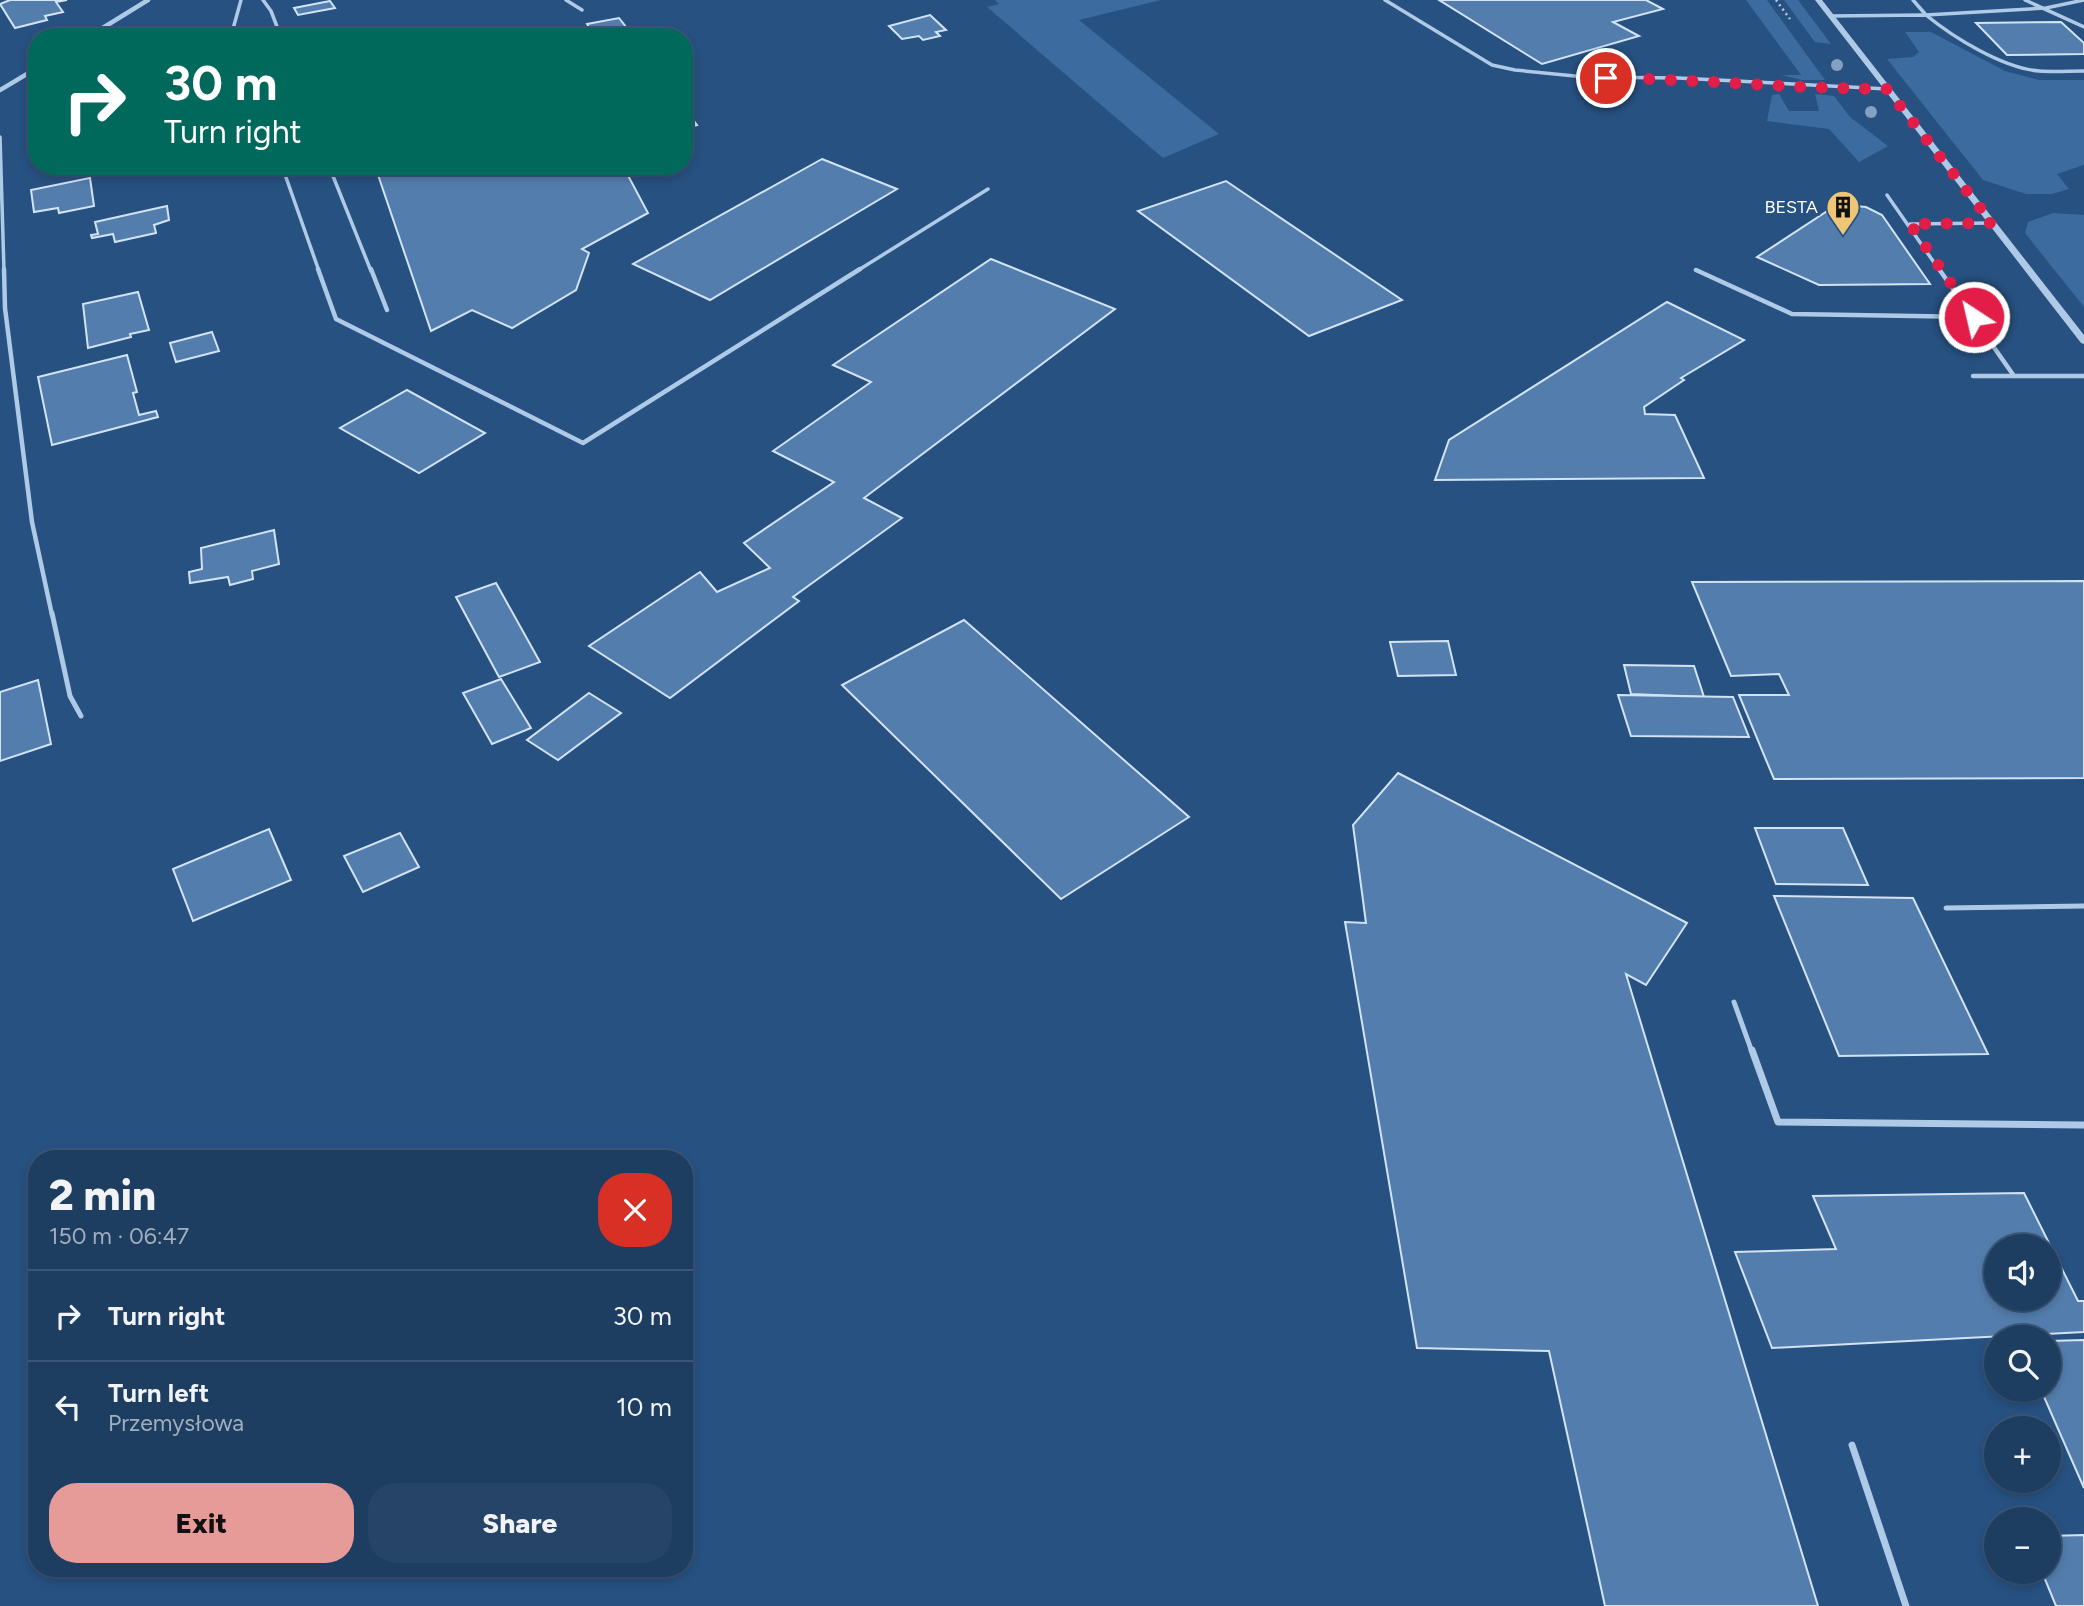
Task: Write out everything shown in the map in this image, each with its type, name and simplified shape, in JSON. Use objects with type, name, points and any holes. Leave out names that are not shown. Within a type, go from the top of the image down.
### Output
[{"type":"street","points":[[103,28],[148,0]]},
{"type":"street","points":[[1818,0],[2084,341]]},
{"type":"street","points":[[0,90],[28,73]]},
{"type":"lane","points":[[233,28],[241,0]]},
{"type":"lane","points":[[263,0],[278,28]]},
{"type":"lane","points":[[566,0],[582,10]]},
{"type":"lane","points":[[1385,0],[1492,65],[1510,69],[1579,76],[1679,78],[1825,89],[1887,89]]},
{"type":"lane","points":[[1913,0],[1950,35],[2018,67],[2038,71],[2084,71]]},
{"type":"lane","points":[[2025,0],[2084,27]]},
{"type":"lane","points":[[1830,16],[1926,15],[2046,8],[2084,0]]},
{"type":"lane","points":[[0,137],[5,308],[32,522],[70,696],[81,716]]},
{"type":"lane","points":[[285,175],[336,319],[583,443],[988,189]]},
{"type":"lane","points":[[333,175],[387,310]]},
{"type":"lane","points":[[1887,195],[1910,224],[2014,376]]},
{"type":"lane","points":[[1910,224],[1992,223]]},
{"type":"lane","points":[[1696,270],[1792,314],[1974,317]]},
{"type":"lane","points":[[1973,376],[2084,376]]},
{"type":"lane","points":[[1946,908],[2084,906]]},
{"type":"lane","points":[[1734,1002],[1778,1122],[2084,1125]]},
{"type":"lane","points":[[1852,1446],[1906,1606]]},
{"type":"shaded area","points":[[995,0],[1161,0],[1079,20],[1219,134],[1163,158],[987,7],[999,4]]},
{"type":"shaded area","points":[[1746,0],[1767,0],[1825,80],[1802,80],[1781,75],[1801,75]]},
{"type":"shaded area","points":[[1784,0],[1798,0],[1831,44],[1815,42]]},
{"type":"shaded area","points":[[1905,32],[1931,32],[2005,71],[2039,80],[2084,80],[2084,165],[2057,174],[2069,189],[2052,194],[2026,194],[1983,180],[1887,59],[1913,57],[1919,52]]},
{"type":"shaded area","points":[[1779,94],[1789,111],[1819,111],[1815,94],[1834,96],[1850,117],[1888,146],[1859,162],[1829,129],[1767,121],[1772,95]]},
{"type":"shaded area","points":[[2053,213],[2084,215],[2084,307],[2025,233],[2028,222]]},
{"type":"building","points":[[10,0],[67,0],[56,2],[63,12],[45,16],[47,20],[15,28],[0,4]]},
{"type":"building","points":[[1439,0],[1646,0],[1663,9],[1613,22],[1639,36],[1542,64]]},
{"type":"building","points":[[330,1],[335,8],[298,15],[294,8]]},
{"type":"building","points":[[930,15],[946,30],[936,32],[940,36],[923,40],[919,36],[902,39],[889,26]]},
{"type":"building","points":[[619,18],[627,28],[589,28],[587,24]]},
{"type":"building","points":[[2061,22],[2084,43],[2084,54],[2007,55],[1976,23]]},
{"type":"building","points":[[822,159],[897,189],[710,300],[633,264]]},
{"type":"building","points":[[378,175],[628,175],[648,213],[582,249],[589,253],[576,290],[512,328],[472,310],[431,331]]},
{"type":"building","points":[[90,178],[94,206],[59,213],[58,208],[34,212],[31,190]]},
{"type":"building","points":[[1226,181],[1402,300],[1309,336],[1138,211]]},
{"type":"building","points":[[167,206],[169,220],[154,225],[156,233],[115,242],[113,234],[92,238],[91,235],[98,234],[95,222]]},
{"type":"building","name":"BESTA","points":[[1835,206],[1866,207],[1882,215],[1930,284],[1819,285],[1757,257]]},
{"type":"building","points":[[991,259],[1115,309],[864,498],[902,518],[793,597],[799,601],[670,698],[589,646],[700,572],[717,592],[770,568],[744,543],[834,482],[773,451],[871,382],[833,365]]},
{"type":"building","points":[[138,292],[149,330],[88,348],[83,304]]},
{"type":"building","points":[[1667,302],[1744,340],[1681,378],[1684,380],[1644,407],[1645,414],[1675,415],[1704,478],[1435,480],[1449,440]]},
{"type":"building","points":[[212,332],[219,351],[176,362],[170,343]]},
{"type":"building","points":[[127,355],[137,392],[133,393],[139,415],[156,411],[158,417],[52,445],[38,377]]},
{"type":"building","points":[[407,390],[485,433],[419,473],[340,428]]},
{"type":"building","points":[[274,530],[279,564],[252,571],[253,579],[230,585],[228,577],[190,583],[189,572],[202,569],[201,548]]},
{"type":"building","points":[[2084,581],[2084,778],[1774,779],[1739,695],[1789,695],[1779,674],[1731,676],[1692,582]]},
{"type":"building","points":[[496,583],[540,662],[499,677],[456,597]]},
{"type":"building","points":[[964,620],[1189,817],[1061,899],[842,685]]},
{"type":"building","points":[[1448,641],[1456,675],[1398,676],[1390,642]]},
{"type":"building","points":[[1624,665],[1694,666],[1704,697],[1631,694]]},
{"type":"building","points":[[501,679],[531,728],[492,744],[463,693]]},
{"type":"building","points":[[38,680],[51,744],[0,761],[0,692]]},
{"type":"building","points":[[589,693],[621,713],[558,760],[527,740]]},
{"type":"building","points":[[1618,695],[1733,697],[1749,737],[1631,736]]},
{"type":"building","points":[[1398,773],[1687,923],[1646,985],[1626,974],[1818,1606],[1605,1606],[1549,1351],[1417,1348],[1345,922],[1366,923],[1353,825]]},
{"type":"building","points":[[1755,828],[1843,828],[1868,885],[1776,884]]},
{"type":"building","points":[[269,829],[291,880],[193,921],[173,869]]},
{"type":"building","points":[[400,833],[419,867],[363,892],[344,856]]},
{"type":"building","points":[[1774,896],[1913,898],[1988,1054],[1839,1056]]},
{"type":"building","points":[[2024,1193],[2044,1234],[1984,1234],[1984,1311],[2061,1311],[2061,1267],[2078,1301],[2084,1301],[2084,1332],[2061,1333],[2061,1325],[1984,1325],[1984,1337],[1772,1348],[1735,1252],[1836,1249],[1813,1196]]},
{"type":"building","points":[[2084,1340],[2084,1488],[2061,1436],[2061,1416],[2052,1416],[2046,1402],[2061,1402],[2061,1341]]},
{"type":"building","points":[[2084,1535],[2084,1606],[2056,1606],[2047,1584],[2061,1584],[2061,1536]]},
{"type":"place","name":"BESTA","points":[[1843,237]]},
{"type":"route","points":[[1606,78],[1679,78],[1825,89],[1887,89],[1992,223],[1910,224],[1974,317]]}]
